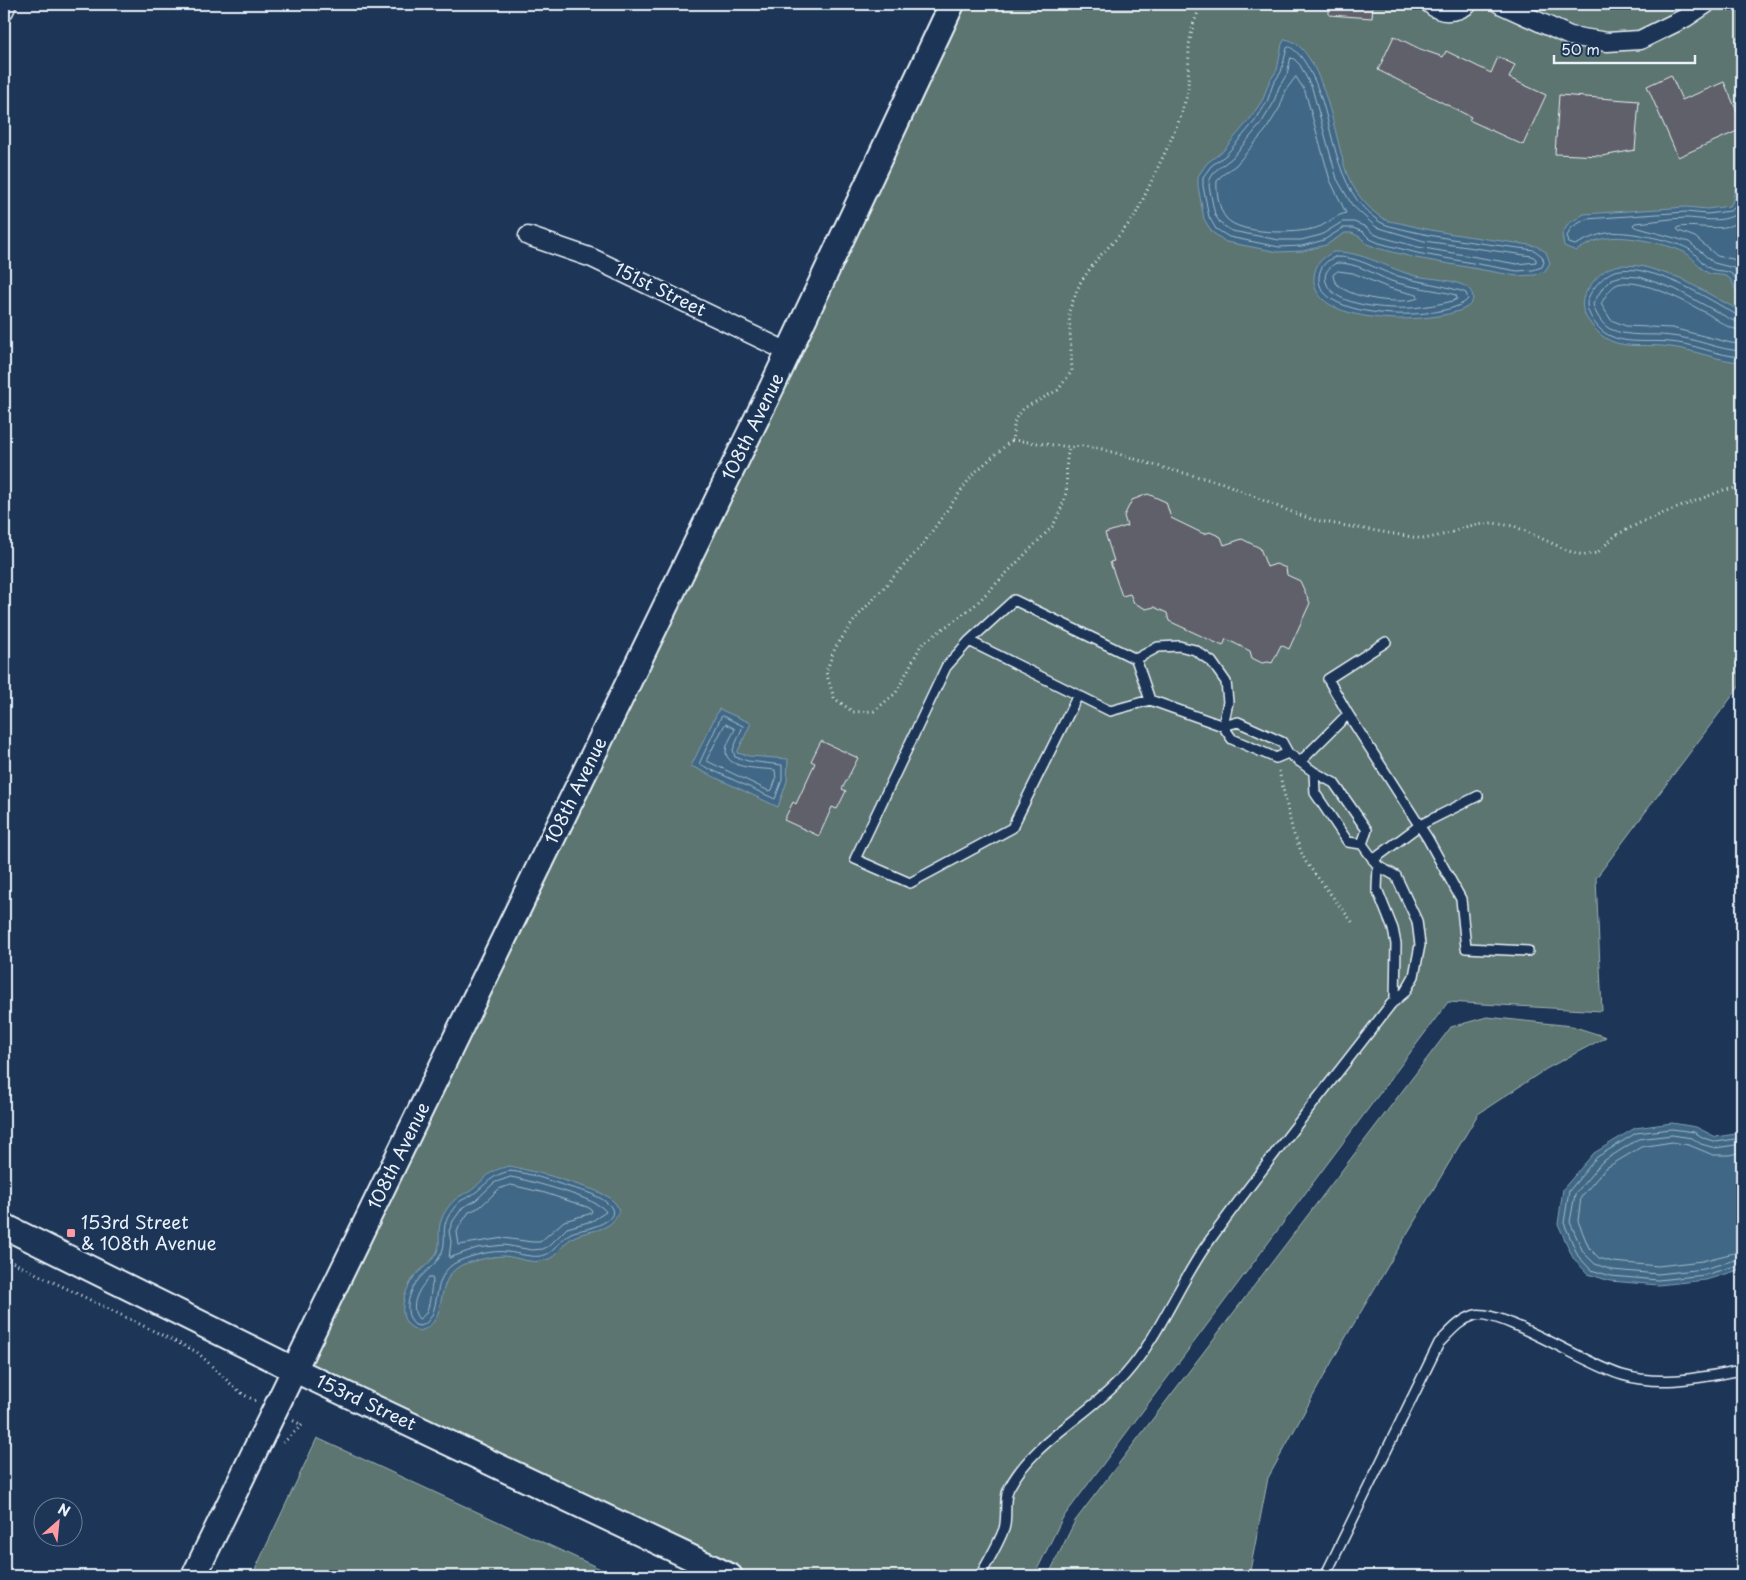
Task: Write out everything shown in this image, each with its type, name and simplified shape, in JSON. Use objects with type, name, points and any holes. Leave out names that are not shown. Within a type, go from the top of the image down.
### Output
[{"type":"street","points":[[4,11],[7,4]]},
{"type":"street","name":"108th Avenue","points":[[194,1576],[788,352],[952,4]]},
{"type":"street","points":[[1430,4],[1442,11],[1452,12],[1468,4]]},
{"type":"street","points":[[1500,4],[1570,36],[1607,42],[1640,40],[1685,18],[1706,4]]},
{"type":"street","name":"151st Street","points":[[528,236],[592,258],[788,352]]},
{"type":"street","name":"153rd Street","points":[[4,1226],[295,1370],[730,1576]]},
{"type":"lane","points":[[1078,695],[1012,828],[910,882],[855,859],[946,667],[969,641],[1014,600],[1136,659],[1150,700]]},
{"type":"lane","points":[[969,641],[1110,711],[1150,700],[1223,726],[1238,722],[1282,742],[1288,754],[1314,772],[1334,782],[1367,830],[1362,844]]},
{"type":"lane","points":[[1386,642],[1328,679],[1348,714],[1420,825],[1461,899],[1466,948],[1528,951]]},
{"type":"lane","points":[[1136,659],[1158,647],[1179,646],[1195,650],[1212,662],[1226,682],[1228,702],[1223,726],[1232,739],[1276,758],[1288,754]]},
{"type":"lane","points":[[1300,762],[1348,714]]},
{"type":"lane","points":[[980,1576],[1004,1528],[1008,1490],[1018,1474],[1047,1441],[1091,1408],[1125,1375],[1146,1347],[1204,1249],[1246,1190],[1395,1001],[1405,992],[1414,976],[1420,945],[1417,921],[1396,876],[1375,863],[1362,844],[1348,842],[1314,793],[1314,772]]},
{"type":"lane","points":[[1375,863],[1420,825],[1478,796]]},
{"type":"lane","points":[[1375,863],[1376,888],[1393,929],[1396,944],[1395,1001]]},
{"type":"lane","points":[[1325,1576],[1439,1342],[1459,1323],[1477,1314],[1506,1320],[1584,1360],[1620,1375],[1647,1381],[1683,1381],[1742,1370]]},
{"type":"path","points":[[1070,447],[1067,454],[1066,491],[1061,509],[1053,526],[974,606],[921,645],[896,693],[874,711],[853,712],[834,698],[826,672],[835,648],[856,618],[920,548],[973,474],[1012,440],[1015,419],[1024,408],[1058,390],[1072,371],[1069,311],[1080,284],[1097,259],[1118,238],[1135,216],[1173,135],[1188,92],[1189,45],[1192,25],[1198,12],[1197,4]]},
{"type":"path","points":[[1012,440],[1070,447],[1099,448],[1223,483],[1281,508],[1335,524],[1424,539],[1447,534],[1468,526],[1492,523],[1514,526],[1571,552],[1584,555],[1597,553],[1616,535],[1637,524],[1724,490],[1742,487]]},
{"type":"path","points":[[1276,758],[1293,832],[1305,861],[1353,923]]},
{"type":"path","points":[[4,1258],[197,1352],[244,1395]]},
{"type":"green space","points":[[966,4],[1742,4],[1742,683],[1596,878],[1602,1011],[1448,1002],[1062,1519],[1034,1576],[751,1576],[309,1366]]},
{"type":"green space","points":[[1487,1017],[1572,1026],[1606,1037],[1546,1069],[1478,1114],[1340,1347],[1268,1478],[1249,1576],[1048,1576],[1075,1521],[1451,1027]]},
{"type":"green space","points":[[317,1438],[616,1576],[252,1576]]},
{"type":"water","points":[[1285,39],[1298,45],[1309,58],[1326,98],[1347,174],[1357,193],[1371,209],[1382,218],[1420,228],[1536,246],[1546,252],[1550,263],[1545,271],[1535,275],[1517,276],[1416,258],[1377,248],[1367,244],[1360,237],[1352,233],[1345,233],[1326,245],[1303,251],[1278,252],[1226,242],[1212,232],[1204,219],[1198,176],[1207,163],[1223,151],[1250,119],[1263,99],[1269,82],[1277,70],[1282,44]]},
{"type":"water","points":[[1742,180],[1742,297],[1728,277],[1708,273],[1687,254],[1668,246],[1616,237],[1595,241],[1576,251],[1564,246],[1562,235],[1568,224],[1584,214],[1686,207],[1707,209],[1729,206],[1732,203],[1736,186]]},
{"type":"water","points":[[1333,252],[1355,254],[1416,276],[1463,285],[1472,293],[1473,298],[1464,309],[1454,313],[1430,317],[1390,319],[1347,312],[1334,307],[1323,299],[1316,289],[1314,277],[1316,268],[1322,259]]},
{"type":"water","points":[[1621,265],[1642,266],[1680,278],[1742,312],[1742,362],[1724,360],[1671,347],[1615,343],[1597,331],[1586,317],[1582,306],[1583,299],[1589,287],[1600,274],[1610,268]]},
{"type":"water","points":[[719,709],[751,723],[737,753],[749,756],[788,759],[787,781],[778,807],[691,766]]},
{"type":"water","points":[[1672,1123],[1696,1127],[1716,1137],[1742,1133],[1742,1269],[1706,1280],[1658,1285],[1610,1281],[1588,1274],[1573,1258],[1558,1224],[1563,1189],[1594,1153],[1635,1128]]},
{"type":"water","points":[[510,1166],[551,1176],[594,1190],[609,1197],[619,1210],[611,1224],[572,1238],[554,1256],[546,1260],[530,1261],[501,1256],[478,1260],[460,1266],[446,1281],[435,1319],[429,1326],[420,1331],[412,1328],[406,1322],[404,1316],[403,1308],[406,1292],[414,1277],[437,1252],[440,1223],[445,1211],[456,1199],[469,1192],[491,1173]]},
{"type":"building","points":[[1329,4],[1373,4],[1372,18],[1329,15]]},
{"type":"building","points":[[1394,36],[1420,49],[1443,57],[1446,51],[1491,73],[1498,57],[1515,65],[1509,78],[1546,95],[1523,145],[1469,120],[1471,117],[1378,70]]},
{"type":"building","points":[[1671,75],[1682,100],[1724,82],[1742,123],[1742,129],[1678,157],[1647,86]]},
{"type":"building","points":[[1559,95],[1639,101],[1635,150],[1602,156],[1555,154]]},
{"type":"building","points":[[1148,494],[1166,502],[1171,518],[1204,534],[1210,532],[1221,537],[1224,545],[1242,539],[1260,548],[1267,567],[1276,564],[1286,568],[1287,575],[1300,581],[1310,603],[1289,649],[1281,645],[1272,663],[1262,663],[1252,658],[1250,651],[1226,639],[1223,646],[1169,621],[1167,613],[1154,607],[1146,609],[1134,603],[1130,594],[1122,596],[1110,562],[1114,561],[1105,533],[1127,526],[1124,516],[1132,500]]},
{"type":"building","points":[[821,741],[858,758],[842,789],[846,791],[837,809],[832,807],[819,836],[784,820],[793,802],[796,804],[815,763],[811,761]]},
{"type":"place","name":"153rd Street & 108th Avenue","points":[[71,1233]]}]
